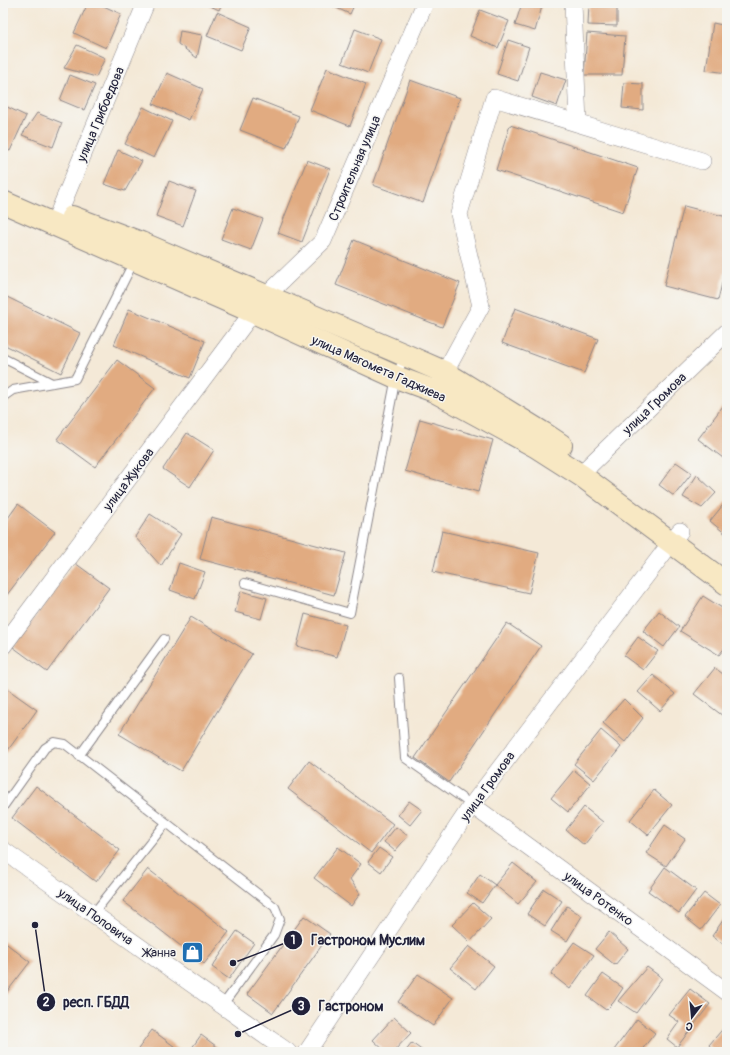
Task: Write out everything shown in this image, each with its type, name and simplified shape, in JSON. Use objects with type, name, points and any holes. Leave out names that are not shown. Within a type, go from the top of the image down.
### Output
[{"type":"main road","name":"улица Магомета Гаджиева","points":[[3,189],[56,218]]},
{"type":"main road","name":"улица Магомета Гаджиева","points":[[3,202],[56,218],[138,251],[260,304],[405,355],[444,372],[543,433],[586,470],[676,537],[727,584]]},
{"type":"main road","name":"улица Магомета Гаджиева","points":[[260,304],[396,376],[434,391],[535,446],[586,470]]},
{"type":"main road","name":"улица Магомета Гаджиева","points":[[676,537],[727,566]]},
{"type":"street","name":"улица Грибоедова","points":[[56,218],[146,3]]},
{"type":"street","name":"Строительная улица","points":[[260,304],[323,240],[425,3]]},
{"type":"street","points":[[573,3],[578,123]]},
{"type":"street","points":[[434,391],[481,306],[460,214],[494,98],[702,161]]},
{"type":"street","name":"улица Жукова","points":[[3,646],[260,304]]},
{"type":"street","name":"улица Громова","points":[[586,470],[727,332]]},
{"type":"street","name":"улица Громова","points":[[307,1052],[472,805],[676,537]]},
{"type":"street","name":"улица Ротенко","points":[[472,805],[727,992]]},
{"type":"street","name":"улица Поповича","points":[[3,850],[288,1052]]},
{"type":"lane","points":[[3,397],[13,390],[75,379],[138,251]]},
{"type":"lane","points":[[245,583],[350,613],[396,376],[405,355]]},
{"type":"lane","points":[[3,358],[52,383]]},
{"type":"lane","points":[[79,756],[164,639]]},
{"type":"lane","points":[[399,678],[405,758],[472,805]]},
{"type":"lane","points":[[3,808],[45,748],[54,742],[65,744],[275,907],[280,919],[274,934],[222,1006]]},
{"type":"lane","points":[[93,914],[166,823]]},
{"type":"building","points":[[88,3],[97,3],[121,14],[106,48],[74,33]]},
{"type":"building","points":[[204,3],[222,3],[219,10]]},
{"type":"building","points":[[325,3],[355,3],[350,14]]},
{"type":"building","points":[[522,3],[543,3],[535,31],[515,25]]},
{"type":"building","points":[[589,3],[617,4],[617,26],[588,25]]},
{"type":"building","points":[[480,10],[509,21],[498,48],[470,36]]},
{"type":"building","points":[[217,12],[251,27],[241,50],[207,36]]},
{"type":"building","points":[[713,23],[727,26],[727,73],[706,70]]},
{"type":"building","points":[[355,29],[381,39],[368,73],[342,63]]},
{"type":"building","points":[[180,31],[202,35],[197,58],[178,44]]},
{"type":"building","points":[[587,33],[625,36],[622,75],[584,75]]},
{"type":"building","points":[[508,40],[529,47],[518,81],[497,74]]},
{"type":"building","points":[[77,45],[105,58],[96,77],[64,68]]},
{"type":"building","points":[[327,68],[366,84],[350,126],[310,110]]},
{"type":"building","points":[[540,72],[566,80],[557,106],[532,97]]},
{"type":"building","points":[[167,73],[203,89],[189,120],[153,104]]},
{"type":"building","points":[[70,75],[95,85],[84,110],[60,100]]},
{"type":"building","points":[[410,80],[460,98],[423,203],[373,185]]},
{"type":"building","points":[[624,83],[643,84],[643,110],[622,108]]},
{"type":"building","points":[[253,98],[299,116],[286,148],[240,130]]},
{"type":"building","points":[[3,105],[26,116],[10,151],[3,148]]},
{"type":"building","points":[[143,107],[172,121],[154,158],[125,144]]},
{"type":"building","points":[[37,113],[62,123],[53,147],[22,135]]},
{"type":"building","points":[[510,125],[638,168],[623,212],[496,170]]},
{"type":"building","points":[[118,150],[142,161],[125,191],[104,184]]},
{"type":"building","points":[[307,160],[330,169],[302,242],[278,233]]},
{"type":"building","points":[[169,181],[196,191],[183,226],[156,216]]},
{"type":"building","points":[[684,206],[727,217],[727,263],[718,300],[664,286]]},
{"type":"building","points":[[233,208],[263,219],[251,250],[221,239]]},
{"type":"building","points":[[354,240],[460,283],[442,327],[336,285]]},
{"type":"building","points":[[3,295],[80,333],[61,373],[3,344]]},
{"type":"building","points":[[515,308],[598,339],[584,373],[502,343]]},
{"type":"building","points":[[129,309],[205,341],[190,378],[114,345]]},
{"type":"building","points":[[117,360],[155,388],[95,467],[57,439]]},
{"type":"building","points":[[723,406],[727,410],[727,461],[698,439]]},
{"type":"building","points":[[420,419],[493,440],[478,492],[405,471]]},
{"type":"building","points":[[187,433],[214,450],[190,487],[163,469]]},
{"type":"building","points":[[676,462],[692,473],[674,496],[659,485]]},
{"type":"building","points":[[697,475],[716,493],[702,508],[683,497]]},
{"type":"building","points":[[727,500],[727,535],[710,521]]},
{"type":"building","points":[[18,504],[55,532],[3,600],[3,525]]},
{"type":"building","points":[[150,514],[181,534],[161,566],[135,537]]},
{"type":"building","points":[[211,517],[346,553],[334,595],[200,559]]},
{"type":"building","points":[[442,531],[539,553],[529,593],[433,572]]},
{"type":"building","points":[[75,563],[109,588],[47,672],[13,647]]},
{"type":"building","points":[[179,563],[205,572],[195,599],[170,590]]},
{"type":"building","points":[[241,591],[267,598],[261,619],[235,612]]},
{"type":"building","points":[[703,596],[727,611],[727,645],[719,655],[680,631]]},
{"type":"building","points":[[659,611],[679,627],[664,647],[643,631]]},
{"type":"building","points":[[305,614],[346,625],[337,657],[297,646]]},
{"type":"building","points":[[191,617],[252,654],[181,771],[119,734]]},
{"type":"building","points":[[507,623],[541,646],[449,782],[415,758]]},
{"type":"building","points":[[638,637],[658,651],[643,670],[624,656]]},
{"type":"building","points":[[715,668],[727,677],[727,719],[694,694]]},
{"type":"building","points":[[653,675],[675,694],[660,711],[638,692]]},
{"type":"building","points":[[6,688],[37,710],[3,757],[3,692]]},
{"type":"building","points":[[624,699],[643,718],[625,742],[603,723]]},
{"type":"building","points":[[601,730],[621,747],[594,780],[574,764]]},
{"type":"building","points":[[309,761],[393,824],[371,853],[288,789]]},
{"type":"building","points":[[574,770],[591,784],[568,812],[551,798]]},
{"type":"building","points":[[36,786],[120,850],[96,882],[12,818]]},
{"type":"building","points":[[654,790],[672,805],[648,835],[630,820]]},
{"type":"building","points":[[409,801],[422,810],[410,825],[398,815]]},
{"type":"building","points":[[584,807],[603,822],[584,845],[566,830]]},
{"type":"building","points":[[665,825],[685,839],[666,866],[646,853]]},
{"type":"building","points":[[396,827],[408,836],[395,851],[384,842]]},
{"type":"building","points":[[338,847],[361,864],[350,879],[360,894],[351,906],[314,878]]},
{"type":"building","points":[[379,848],[392,857],[381,872],[368,862]]},
{"type":"building","points":[[513,863],[537,882],[518,904],[495,885]]},
{"type":"building","points":[[665,867],[696,890],[679,913],[648,891]]},
{"type":"building","points":[[148,869],[229,932],[204,964],[123,901]]},
{"type":"building","points":[[480,874],[495,885],[482,903],[467,893]]},
{"type":"building","points":[[544,889],[562,901],[545,926],[527,914]]},
{"type":"building","points":[[704,893],[720,905],[701,930],[685,917]]},
{"type":"building","points":[[473,903],[491,919],[470,942],[452,925]]},
{"type":"building","points":[[567,906],[582,916],[567,941],[551,931]]},
{"type":"building","points":[[304,916],[330,934],[273,1013],[247,994]]},
{"type":"building","points":[[726,916],[727,917],[727,947],[712,936]]},
{"type":"building","points":[[237,931],[254,943],[229,979],[212,967]]},
{"type":"building","points":[[609,932],[628,949],[615,965],[595,949]]},
{"type":"building","points":[[3,941],[30,962],[3,997]]},
{"type":"building","points":[[574,942],[594,955],[570,989],[551,974]]},
{"type":"building","points":[[469,946],[494,966],[476,989],[450,968]]},
{"type":"building","points":[[647,967],[662,978],[636,1013],[618,1001]]},
{"type":"building","points":[[418,974],[453,998],[433,1026],[398,1002]]},
{"type":"building","points":[[603,974],[623,988],[613,1003],[606,1010],[587,996]]},
{"type":"building","points":[[690,989],[710,1004],[677,1047],[667,1039],[679,1022],[669,1015]]},
{"type":"building","points":[[394,1017],[411,1033],[393,1052],[386,1052],[373,1040]]},
{"type":"building","points":[[637,1019],[655,1033],[640,1052],[617,1052],[614,1050]]},
{"type":"building","points":[[727,1024],[727,1051],[714,1052],[709,1045]]},
{"type":"building","points":[[152,1030],[182,1052],[136,1052]]},
{"type":"building","points":[[201,1035],[224,1052],[189,1052]]},
{"type":"building","points":[[412,1043],[424,1052],[405,1052]]},
{"type":"place","name":"респ. ГБДД","points":[[35,925]]},
{"type":"place","name":"Жанна","points":[[192,952]]},
{"type":"place","name":"Гастроном Муслим","points":[[233,963]]},
{"type":"place","name":"Гастроном","points":[[238,1034]]}]
